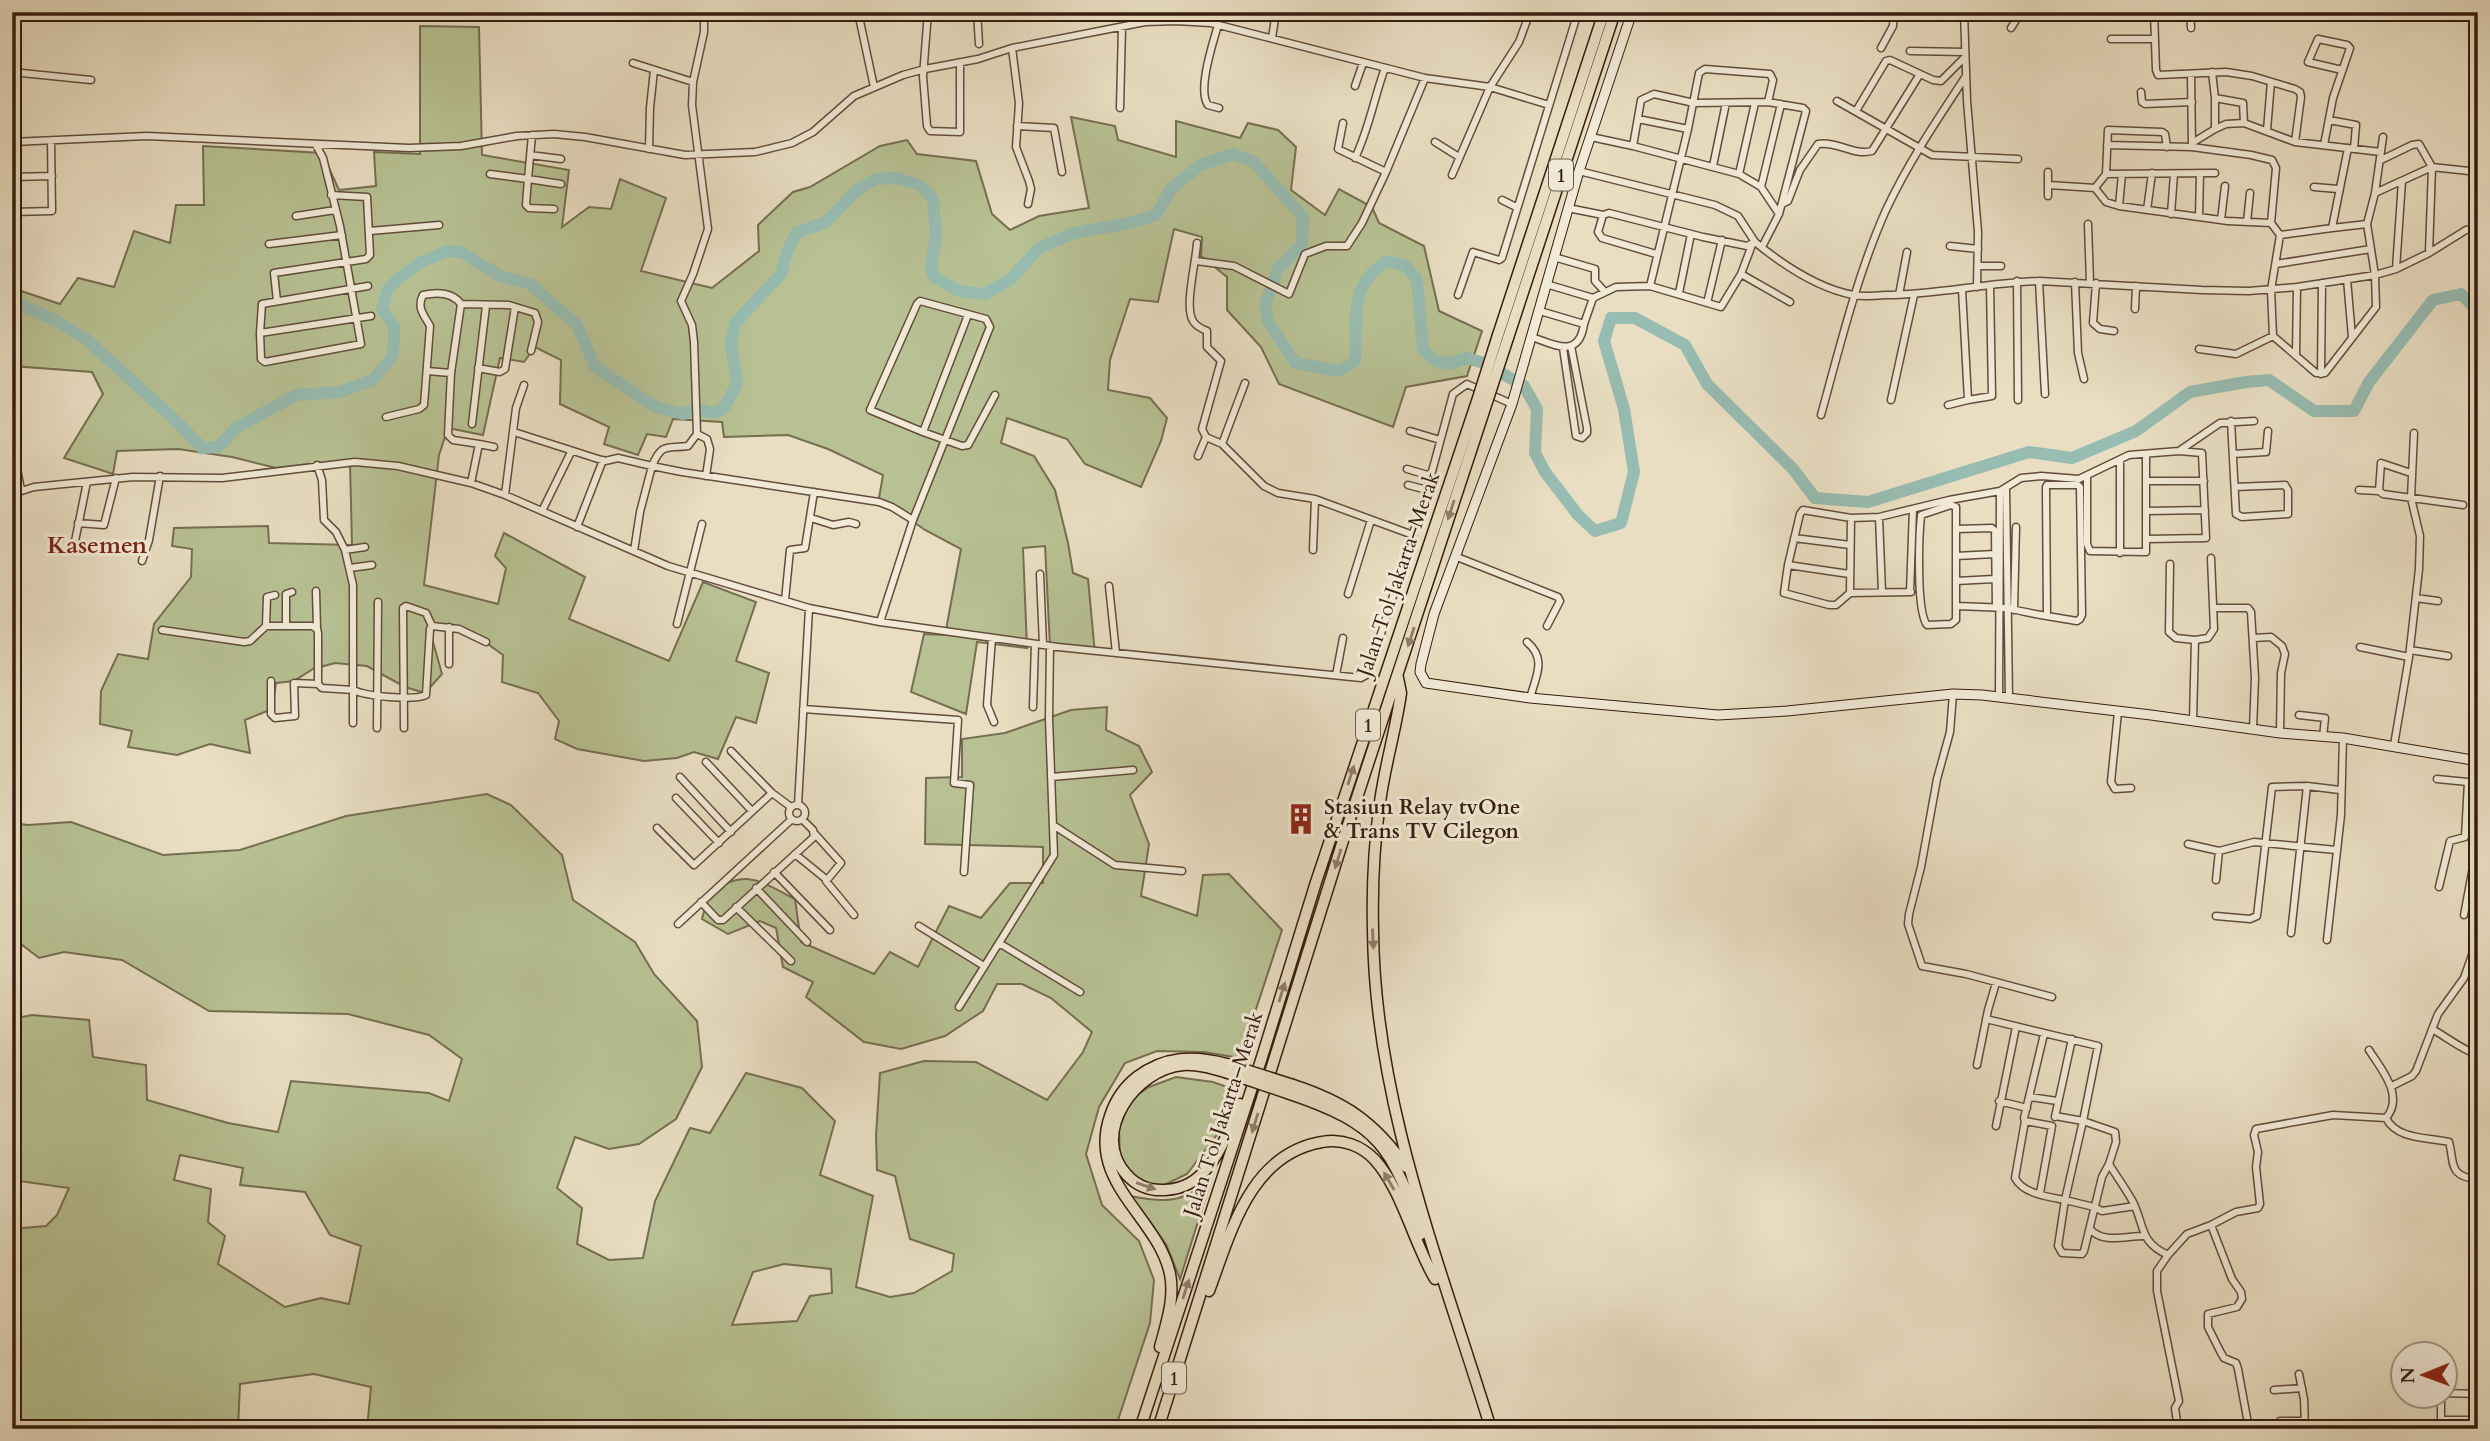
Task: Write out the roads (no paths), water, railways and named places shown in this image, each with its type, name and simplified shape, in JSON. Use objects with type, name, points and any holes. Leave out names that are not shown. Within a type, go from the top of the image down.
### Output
[{"type":"highway","name":"Jalan Tol Jakarta–Merak","points":[[1140,1429],[1262,1057],[1316,881],[1503,336],[1604,12]]},
{"type":"highway","name":"Jalan Tol Jakarta–Merak","points":[[1503,336],[1615,12]]},
{"type":"highway","name":"Jalan Tol Jakarta–Merak","points":[[1158,1429],[1346,831],[1398,678],[1483,397]]},
{"type":"highway","points":[[1398,678],[1400,699],[1380,800],[1377,836],[1373,931],[1377,1002],[1386,1062],[1410,1172],[1491,1429]]},
{"type":"highway","points":[[1150,1400],[1147,1391],[1170,1306],[1171,1283],[1167,1265],[1152,1234],[1128,1202],[1113,1175],[1106,1145],[1108,1121],[1118,1097],[1139,1075],[1160,1063],[1200,1057],[1226,1068],[1328,1098],[1360,1116],[1384,1137],[1410,1172]]},
{"type":"highway","points":[[1226,1068],[1192,1065],[1172,1067],[1147,1080],[1129,1096],[1117,1119],[1114,1142],[1116,1160],[1132,1181],[1143,1188],[1171,1190],[1190,1185],[1204,1172],[1218,1153],[1262,1057]]},
{"type":"highway","points":[[1292,1089],[1349,1118],[1380,1143],[1395,1164],[1406,1189],[1485,1429]]},
{"type":"highway","points":[[1191,1327],[1199,1320],[1236,1220],[1252,1188],[1286,1156],[1308,1145],[1326,1141],[1354,1145],[1377,1162],[1393,1187],[1427,1266],[1436,1279]]},
{"type":"street","points":[[634,551],[640,512],[657,453],[665,447],[688,446],[697,432],[692,325],[681,301],[694,274],[708,229],[694,123],[693,82],[704,32],[704,12]]},
{"type":"street","points":[[858,12],[874,87]]},
{"type":"street","points":[[928,12],[925,69],[930,131],[957,133],[961,129],[960,63]]},
{"type":"street","points":[[977,12],[979,44]]},
{"type":"street","points":[[1212,12],[1214,24],[1204,97],[1208,105],[1219,108]]},
{"type":"street","points":[[1272,38],[1276,12]]},
{"type":"street","points":[[1452,175],[1490,86],[1519,42],[1530,12]]},
{"type":"street","points":[[1458,295],[1474,253],[1499,260],[1502,258],[1578,12]]},
{"type":"street","points":[[1632,12],[1579,171],[1513,401],[1434,614],[1421,664],[1422,679],[1426,683],[1530,698],[1718,715],[1787,711],[1953,694],[2004,697],[2280,733],[2343,738],[2478,761]]},
{"type":"street","points":[[1881,48],[1893,26],[1894,12]]},
{"type":"street","points":[[1964,12],[1978,249],[1977,287]]},
{"type":"street","points":[[2011,28],[2021,12]]},
{"type":"street","points":[[2154,12],[2158,75],[2212,72],[2248,75],[2300,92],[2295,142]]},
{"type":"street","points":[[2190,12],[2191,28]]},
{"type":"street","points":[[12,142],[147,136],[409,148],[461,146],[532,135],[584,137],[677,155],[755,152],[792,143],[813,132],[854,96],[925,69],[960,63],[1012,48],[1145,22],[1176,21],[1214,24],[1425,78],[1490,86],[1549,104]]},
{"type":"street","points":[[1120,108],[1122,27]]},
{"type":"street","points":[[2111,39],[2154,39]]},
{"type":"street","points":[[2324,145],[2349,46],[2318,39],[2308,62],[2342,70]]},
{"type":"street","points":[[1012,48],[1019,103],[1016,147],[1031,189],[1028,204]]},
{"type":"street","points":[[1910,51],[1965,55]]},
{"type":"street","points":[[1856,111],[1886,61],[1890,60],[1941,80],[1965,55]]},
{"type":"street","points":[[633,63],[693,82]]},
{"type":"street","points":[[1356,86],[1363,63]]},
{"type":"street","points":[[1355,158],[1364,138],[1385,68]]},
{"type":"street","points":[[1650,286],[1699,73],[1704,69],[1770,74],[1773,80],[1768,102]]},
{"type":"street","points":[[649,149],[654,70]]},
{"type":"street","points":[[12,72],[91,80]]},
{"type":"street","points":[[2212,72],[2215,129]]},
{"type":"street","points":[[1782,204],[1788,201],[1800,170],[1818,144],[1841,145],[1857,153],[1872,151],[1920,74]]},
{"type":"street","points":[[2191,75],[2192,145]]},
{"type":"street","points":[[1822,415],[1855,296],[1883,217],[1920,147],[1966,76]]},
{"type":"street","points":[[1196,261],[1234,267],[1290,294],[1305,254],[1326,246],[1347,246],[1363,223],[1425,78]]},
{"type":"street","points":[[2267,130],[2272,82]]},
{"type":"street","points":[[2141,92],[2142,102],[2145,104],[2192,102]]},
{"type":"street","points":[[1633,146],[1641,100],[1647,95],[1662,95],[1694,103],[1768,102],[1803,108],[1807,115],[1782,204],[1762,247]]},
{"type":"street","points":[[2215,98],[2243,103],[2244,123]]},
{"type":"street","points":[[1837,102],[1932,155],[2018,159]]},
{"type":"street","points":[[1713,166],[1726,103]]},
{"type":"street","points":[[1739,174],[1755,103]]},
{"type":"street","points":[[1761,187],[1781,104]]},
{"type":"street","points":[[1638,119],[1688,130]]},
{"type":"street","points":[[2329,120],[2356,125],[2338,189],[2332,228]]},
{"type":"street","points":[[1343,123],[1337,147],[1386,172]]},
{"type":"street","points":[[2192,145],[2226,124],[2244,123],[2295,142],[2381,152]]},
{"type":"street","points":[[1017,126],[1054,128],[1062,172]]},
{"type":"street","points":[[2095,188],[2106,174],[2108,133],[2111,129],[2162,132],[2165,134],[2166,147]]},
{"type":"street","points":[[532,135],[526,205],[529,208],[554,209]]},
{"type":"street","points":[[1591,137],[1739,174],[1761,187],[1779,214]]},
{"type":"street","points":[[2107,145],[2192,145],[2275,162],[2271,223],[2280,236],[2272,290],[2273,336],[2308,367],[2321,373],[2328,371],[2375,310],[2375,275],[2367,224],[2381,161],[2383,137]]},
{"type":"street","points":[[12,212],[52,211],[51,141]]},
{"type":"street","points":[[1435,142],[1459,157]]},
{"type":"street","points":[[2381,161],[2419,144],[2432,167],[2428,253]]},
{"type":"street","points":[[316,145],[323,158],[342,235],[345,262],[350,289],[360,345],[269,362],[261,359],[261,305],[277,301],[350,289],[368,286]]},
{"type":"street","points":[[530,155],[561,159]]},
{"type":"street","points":[[2375,193],[2432,167],[2478,172]]},
{"type":"street","points":[[1546,284],[1593,298],[1616,287],[1650,286],[1721,307],[1741,274],[1754,244],[1746,226],[1732,212],[1672,193],[1579,171]]},
{"type":"street","points":[[2048,172],[2048,196]]},
{"type":"street","points":[[2147,210],[2152,173]]},
{"type":"street","points":[[2171,214],[2174,173]]},
{"type":"street","points":[[2199,217],[2200,173]]},
{"type":"street","points":[[2106,174],[2215,173]]},
{"type":"street","points":[[490,174],[561,184]]},
{"type":"street","points":[[2119,206],[2122,174]]},
{"type":"street","points":[[12,177],[52,176]]},
{"type":"street","points":[[2396,269],[2402,181]]},
{"type":"street","points":[[2049,186],[2095,188],[2106,202],[2119,206],[2221,220],[2271,223]]},
{"type":"street","points":[[2221,220],[2225,186]]},
{"type":"street","points":[[2314,187],[2338,189]]},
{"type":"street","points":[[2247,222],[2250,193]]},
{"type":"street","points":[[277,301],[274,273],[369,257],[367,197],[331,195]]},
{"type":"street","points":[[1502,200],[1516,207]]},
{"type":"street","points":[[1568,208],[1603,215],[1609,213],[1691,234],[1754,244],[1762,247],[1784,265],[1855,296],[1914,295],[2017,281],[2202,290],[2297,288],[2396,269],[2456,235],[2478,228]]},
{"type":"street","points":[[296,216],[335,210]]},
{"type":"street","points":[[1603,215],[1598,232],[1601,238],[1656,254]]},
{"type":"street","points":[[2088,224],[2094,323],[2100,329],[2114,331]]},
{"type":"street","points":[[2280,236],[2367,224]]},
{"type":"street","points":[[370,231],[439,225]]},
{"type":"street","points":[[1679,293],[1691,234]]},
{"type":"street","points":[[269,244],[342,235]]},
{"type":"street","points":[[1707,303],[1722,240]]},
{"type":"street","points":[[1197,243],[1191,317],[1198,327],[1207,331],[1207,347],[1221,361],[1202,429],[1206,437],[1222,444],[1264,486],[1278,493],[1315,499],[1413,535]]},
{"type":"street","points":[[1950,246],[1978,249]]},
{"type":"street","points":[[2276,264],[2371,248]]},
{"type":"street","points":[[1899,295],[1907,252]]},
{"type":"street","points":[[1554,257],[1595,269],[1595,281],[1605,292]]},
{"type":"street","points":[[1978,265],[2001,266]]},
{"type":"street","points":[[1741,274],[1790,302]]},
{"type":"street","points":[[2347,279],[2352,337]]},
{"type":"street","points":[[2017,281],[2018,400]]},
{"type":"street","points":[[2039,281],[2045,394]]},
{"type":"street","points":[[2075,282],[2078,353],[2084,379]]},
{"type":"street","points":[[2321,373],[2322,283]]},
{"type":"street","points":[[1948,405],[1993,396],[1990,285]]},
{"type":"street","points":[[2134,309],[2136,286]]},
{"type":"street","points":[[2296,355],[2297,288]]},
{"type":"street","points":[[1962,289],[1968,400]]},
{"type":"street","points":[[386,417],[422,408],[430,326],[422,315],[421,298],[425,294],[442,293],[461,304],[515,307],[537,315],[538,322],[531,351]]},
{"type":"street","points":[[1891,400],[1914,295]]},
{"type":"street","points":[[1531,340],[1563,348],[1571,346],[1582,337],[1593,298]]},
{"type":"street","points":[[880,622],[913,520],[945,440],[990,327],[986,319],[925,302],[917,303],[870,407],[871,412],[923,432],[945,440],[962,446],[971,442],[995,395]]},
{"type":"street","points":[[461,304],[451,373],[449,438],[494,447]]},
{"type":"street","points":[[472,424],[486,306]]},
{"type":"street","points":[[478,368],[500,372],[505,369],[515,307]]},
{"type":"street","points":[[1540,310],[1584,324]]},
{"type":"street","points":[[923,432],[968,315]]},
{"type":"street","points":[[260,332],[371,316]]},
{"type":"street","points":[[2199,349],[2236,354],[2273,336]]},
{"type":"street","points":[[1563,348],[1576,436],[1582,438],[1587,433],[1587,428],[1571,346]]},
{"type":"street","points":[[427,371],[451,373]]},
{"type":"street","points":[[1222,444],[1245,383]]},
{"type":"street","points":[[505,495],[516,408],[524,384]]},
{"type":"street","points":[[12,494],[21,490],[116,478],[222,478],[355,462],[398,466],[471,483],[689,572],[809,608],[880,622],[1043,645],[1361,678],[1368,674],[1413,535],[1451,397],[1463,385],[1470,385],[1513,401]]},
{"type":"street","points":[[2231,421],[2236,514],[2239,517],[2288,514],[2287,487],[2235,487]]},
{"type":"street","points":[[2179,451],[2220,423],[2254,421]]},
{"type":"street","points":[[1410,431],[1440,440]]},
{"type":"street","points":[[2233,454],[2266,452],[2268,431]]},
{"type":"street","points":[[514,432],[603,460],[618,458],[706,476],[879,502],[913,520]]},
{"type":"street","points":[[697,432],[707,439],[710,449],[706,476]]},
{"type":"street","points":[[2394,745],[2416,598],[2420,536],[2411,498],[2414,433]]},
{"type":"street","points":[[1198,456],[1206,437]]},
{"type":"street","points":[[12,442],[21,490]]},
{"type":"street","points":[[471,483],[479,444]]},
{"type":"street","points":[[1920,591],[1850,593],[1836,604],[1786,595],[1783,590],[1800,514],[1807,509],[1851,518],[1879,517],[2003,490],[2011,482],[2021,478],[2041,476],[2075,480],[2087,477],[2129,455],[2179,451],[2202,453],[2206,538],[2147,539]]},
{"type":"street","points":[[542,511],[571,452]]},
{"type":"street","points":[[2087,477],[2088,548],[2095,553],[2146,552],[2146,454]]},
{"type":"street","points":[[576,527],[603,460]]},
{"type":"street","points":[[2120,461],[2120,553]]},
{"type":"street","points":[[2379,491],[2381,463],[2411,473]]},
{"type":"street","points":[[317,466],[322,480],[324,520],[336,532],[345,550],[349,568],[354,607],[353,723]]},
{"type":"street","points":[[1407,469],[1431,476]]},
{"type":"street","points":[[142,561],[149,540],[160,476]]},
{"type":"street","points":[[78,523],[104,526],[116,478]]},
{"type":"street","points":[[2147,481],[2204,481]]},
{"type":"street","points":[[73,551],[87,482]]},
{"type":"street","points":[[1957,606],[2005,608],[2047,616],[2077,621],[2082,615],[2078,485],[2051,484],[2046,487],[2047,616]]},
{"type":"street","points":[[1408,485],[1427,490]]},
{"type":"street","points":[[2003,490],[2005,608]]},
{"type":"street","points":[[2359,490],[2463,505]]},
{"type":"street","points":[[785,600],[789,550],[805,548],[814,492]]},
{"type":"street","points":[[1314,550],[1315,499]]},
{"type":"street","points":[[1955,505],[1956,556],[1956,620],[1953,623],[1927,625],[1923,620],[1920,591],[1921,514],[1955,505]]},
{"type":"street","points":[[1910,592],[1913,509]]},
{"type":"street","points":[[2147,511],[2205,510]]},
{"type":"street","points":[[1879,517],[1882,592]]},
{"type":"street","points":[[811,518],[833,525],[845,522],[856,524]]},
{"type":"street","points":[[1850,593],[1851,518]]},
{"type":"street","points":[[1348,594],[1371,520]]},
{"type":"street","points":[[677,624],[702,524]]},
{"type":"street","points":[[2004,697],[1998,670],[2016,527]]},
{"type":"street","points":[[1956,529],[1992,528],[1995,534],[1994,579],[2005,608]]},
{"type":"street","points":[[1794,538],[1850,544]]},
{"type":"street","points":[[345,550],[365,547]]},
{"type":"street","points":[[1956,556],[1995,554]]},
{"type":"street","points":[[1457,556],[1558,597],[1560,601],[1547,626]]},
{"type":"street","points":[[2170,564],[2169,632],[2176,638],[2195,640],[2212,635],[2214,629],[2211,558]]},
{"type":"street","points":[[349,568],[372,565]]},
{"type":"street","points":[[1788,565],[1849,574]]},
{"type":"street","points":[[959,1007],[1054,855],[1040,575]]},
{"type":"street","points":[[1956,581],[1994,579]]},
{"type":"street","points":[[1109,586],[1116,653]]},
{"type":"street","points":[[316,591],[318,684]]},
{"type":"street","points":[[286,626],[286,594],[292,593]]},
{"type":"street","points":[[266,626],[267,597],[275,595]]},
{"type":"street","points":[[2416,598],[2438,601]]},
{"type":"street","points":[[377,728],[378,602]]},
{"type":"street","points":[[271,681],[271,713],[275,718],[295,716],[294,683],[318,684],[322,688],[360,693],[377,695],[403,697],[420,698],[427,693],[432,626],[426,613],[406,606],[403,608],[403,697],[404,728]]},
{"type":"street","points":[[792,819],[789,812],[795,806],[809,608]]},
{"type":"street","points":[[2214,608],[2248,608],[2251,612],[2255,678],[2253,729]]},
{"type":"street","points":[[2004,622],[2008,670],[2004,697]]},
{"type":"street","points":[[162,629],[244,642],[250,641],[266,626],[312,626],[317,629]]},
{"type":"street","points":[[432,626],[467,631],[486,642]]},
{"type":"street","points":[[449,627],[449,664]]},
{"type":"street","points":[[2253,638],[2271,637],[2282,646],[2285,653],[2281,673],[2280,733]]},
{"type":"street","points":[[992,638],[987,705],[994,722]]},
{"type":"street","points":[[1336,675],[1343,638]]},
{"type":"street","points":[[2193,721],[2195,640]]},
{"type":"street","points":[[1527,642],[1539,658],[1530,698]]},
{"type":"street","points":[[1034,707],[1043,645]]},
{"type":"street","points":[[2360,647],[2448,656]]},
{"type":"street","points":[[1998,670],[2008,670]]},
{"type":"street","points":[[1953,694],[1950,732],[1937,779],[1908,924],[1922,966],[1966,974],[2052,997]]},
{"type":"street","points":[[803,709],[958,720],[954,783],[970,785],[964,872]]},
{"type":"street","points":[[2118,712],[2112,782],[2115,789],[2130,789]]},
{"type":"street","points":[[2299,715],[2325,718],[2323,737]]},
{"type":"street","points":[[2327,940],[2341,814],[2343,738]]},
{"type":"street","points":[[731,751],[772,793],[804,810],[802,819]]},
{"type":"street","points":[[706,762],[752,811]]},
{"type":"street","points":[[1051,777],[1133,770]]},
{"type":"street","points":[[680,777],[731,832]]},
{"type":"street","points":[[2437,779],[2478,783]]},
{"type":"street","points":[[2439,887],[2449,841],[2462,839],[2465,835],[2468,782]]},
{"type":"street","points":[[2216,916],[2250,919],[2256,916],[2272,788],[2306,786],[2340,790]]},
{"type":"street","points":[[2291,933],[2302,847],[2306,786]]},
{"type":"street","points":[[657,828],[692,865],[696,865],[772,793]]},
{"type":"street","points":[[676,798],[719,843]]},
{"type":"street","points":[[792,819],[802,819]]},
{"type":"street","points":[[678,924],[792,819]]},
{"type":"street","points":[[802,819],[841,863],[826,881]]},
{"type":"street","points":[[1054,825],[1115,865],[1182,872]]},
{"type":"street","points":[[701,902],[720,922],[815,834]]},
{"type":"street","points":[[2188,844],[2218,851],[2244,843],[2336,850]]},
{"type":"street","points":[[2216,880],[2218,851]]},
{"type":"street","points":[[795,854],[826,881],[854,915]]},
{"type":"street","points":[[2464,915],[2474,862],[2478,858]]},
{"type":"street","points":[[774,872],[830,930]]},
{"type":"street","points":[[756,888],[807,942]]},
{"type":"street","points":[[737,907],[791,961]]},
{"type":"street","points":[[919,926],[984,966]]},
{"type":"street","points":[[2392,1086],[2416,1072],[2446,999],[2464,978],[2475,959],[2478,938]]},
{"type":"street","points":[[999,943],[1080,992]]},
{"type":"street","points":[[1977,1065],[1996,984]]},
{"type":"street","points":[[1986,1019],[2096,1044],[2099,1050],[2083,1121],[2066,1200],[2058,1246],[2059,1251],[2070,1255],[2082,1254],[2102,1177],[2116,1142],[2115,1132],[2083,1121],[2056,1116]]},
{"type":"street","points":[[1996,1126],[2016,1027]]},
{"type":"street","points":[[2432,1029],[2456,1045],[2478,1055]]},
{"type":"street","points":[[2044,1034],[2015,1178],[2023,1187],[2040,1194],[2102,1211],[2135,1206]]},
{"type":"street","points":[[2040,1194],[2057,1101],[2072,1039]]},
{"type":"street","points":[[2369,1050],[2392,1086],[2391,1108],[2386,1118]]},
{"type":"street","points":[[2030,1097],[2057,1101]]},
{"type":"street","points":[[1999,1101],[2027,1108]]},
{"type":"street","points":[[2178,1429],[2175,1410],[2179,1403],[2156,1278],[2157,1271],[2187,1234],[2228,1215],[2254,1209],[2260,1204],[2256,1167],[2258,1152],[2254,1135],[2256,1129],[2333,1115],[2386,1118]]},
{"type":"street","points":[[2386,1118],[2391,1128],[2402,1133],[2449,1142],[2451,1164],[2456,1171],[2467,1178],[2478,1180]]},
{"type":"street","points":[[2025,1121],[2052,1126]]},
{"type":"street","points":[[2109,1164],[2135,1206],[2144,1236],[2155,1248],[2168,1255]]},
{"type":"street","points":[[2211,1225],[2242,1299],[2236,1307],[2208,1314],[2206,1321],[2224,1358],[2236,1363],[2249,1429]]},
{"type":"street","points":[[2090,1229],[2105,1239],[2144,1236]]},
{"type":"street","points":[[2280,1421],[2305,1425],[2299,1374]]},
{"type":"street","points":[[2274,1390],[2302,1388]]},
{"type":"street","points":[[2458,1394],[2478,1394]]},
{"type":"street","points":[[2441,1429],[2442,1410]]},
{"type":"street","points":[[2442,1420],[2478,1420]]},
{"type":"waterway","points":[[12,301],[55,320],[86,339],[202,448],[218,447],[236,428],[296,395],[340,392],[373,380],[392,357],[394,326],[382,309],[388,289],[420,263],[447,251],[461,252],[500,276],[530,284],[577,325],[595,367],[656,407],[683,414],[698,409],[713,413],[723,409],[737,384],[731,343],[735,323],[781,274],[796,233],[826,222],[857,190],[876,179],[896,178],[920,185],[933,199],[936,236],[931,267],[934,277],[959,291],[985,294],[1011,279],[1039,248],[1074,233],[1134,222],[1156,215],[1171,189],[1200,165],[1233,154],[1254,162],[1303,217],[1302,244],[1278,269],[1265,305],[1268,321],[1295,363],[1339,371],[1355,361],[1357,305],[1365,282],[1387,261],[1406,266],[1417,280],[1423,349],[1433,360],[1449,364],[1466,358],[1484,363],[1524,386],[1537,409],[1535,453],[1545,472],[1578,515],[1595,531],[1621,523],[1634,472],[1624,409],[1604,341],[1611,318],[1635,318],[1685,345],[1707,384],[1793,469],[1815,498],[1868,502],[2029,452],[2072,458],[2136,431],[2190,392],[2269,380],[2314,411],[2354,411],[2369,382],[2433,300],[2461,294],[2478,311]]},
{"type":"place","name":"Stasiun Relay tvOne & Trans TV Cilegon","points":[[1301,819]]},
{"type":"district","name":"Kasemen","points":[[97,545]]}]
